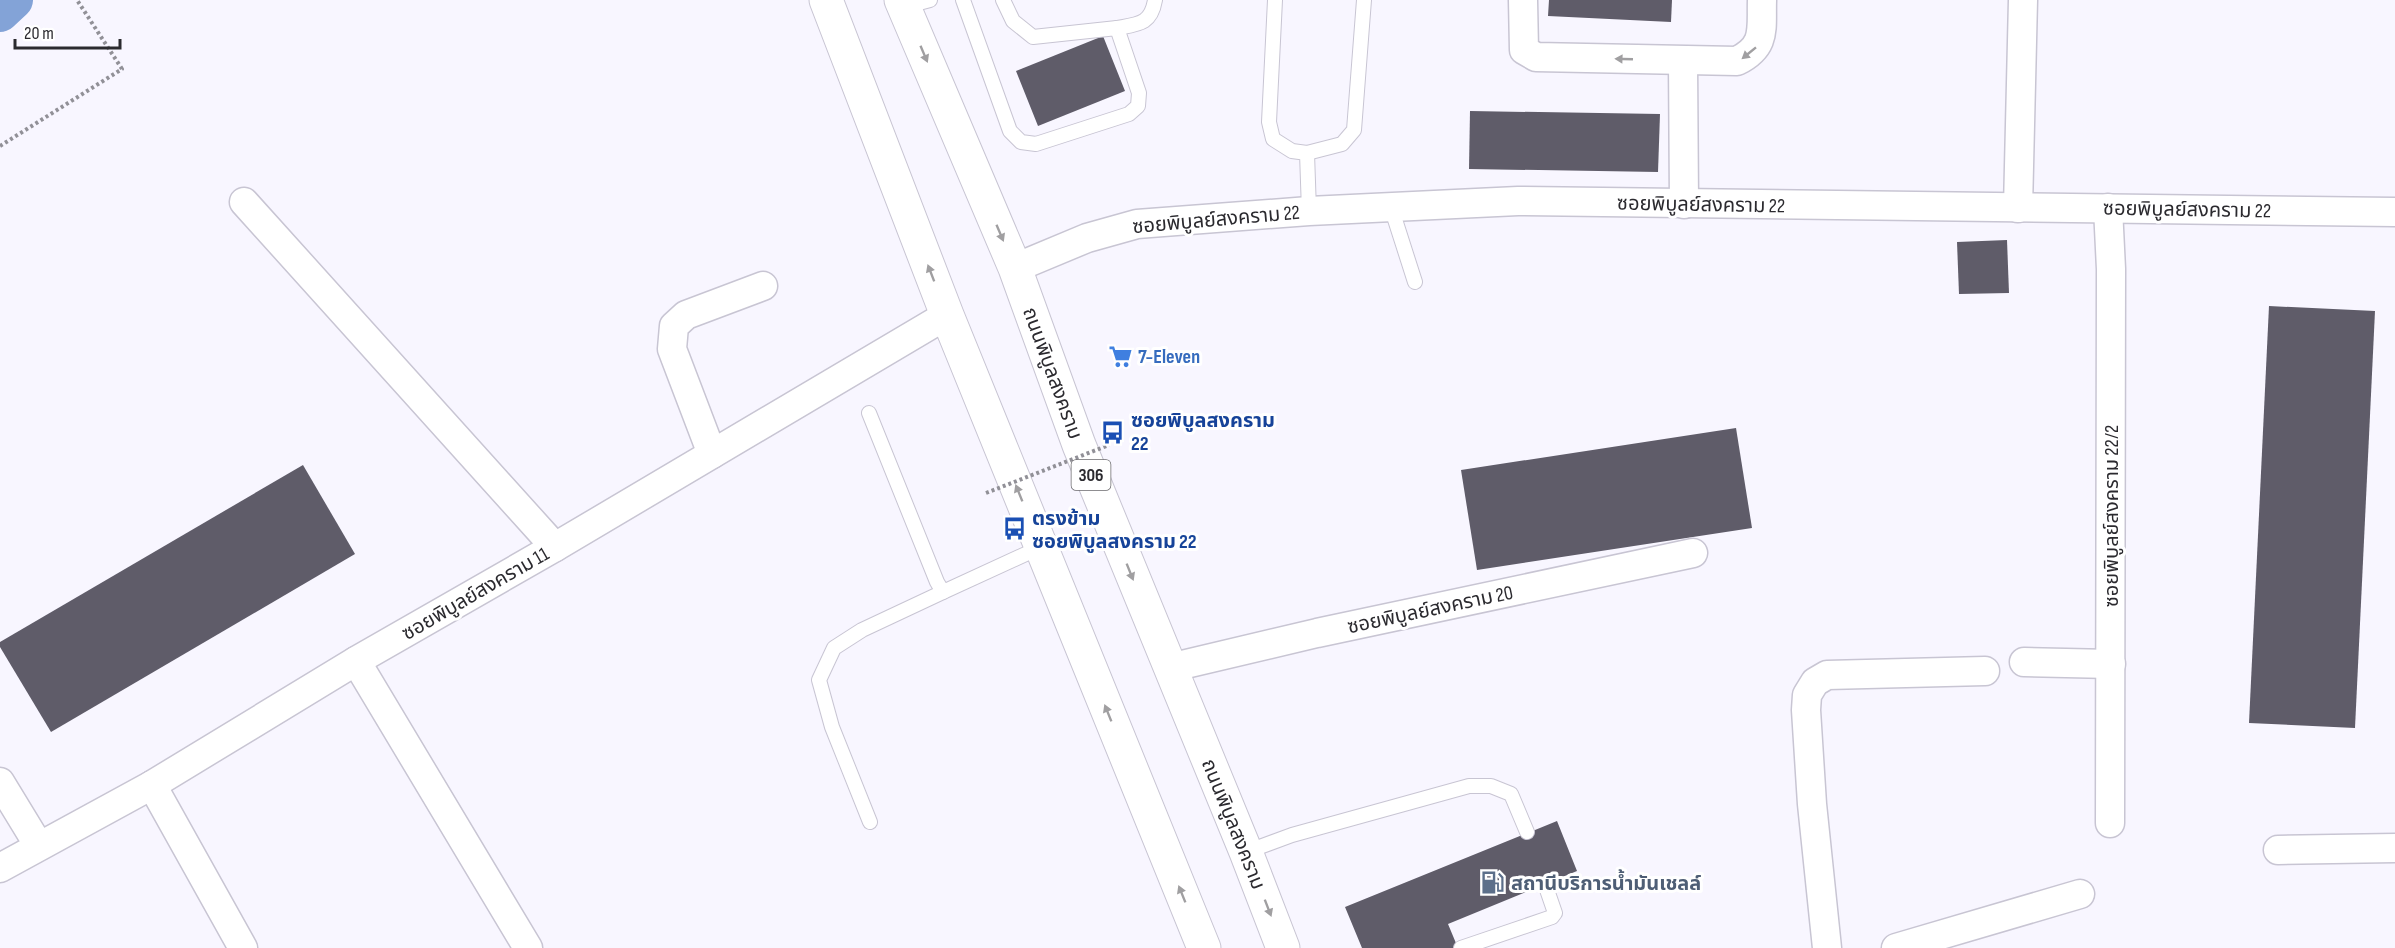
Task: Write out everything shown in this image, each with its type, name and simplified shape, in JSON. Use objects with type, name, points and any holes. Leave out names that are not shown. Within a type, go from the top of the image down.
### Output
[{"type":"main road","points":[[826,0],[947,315],[1203,948]]},
{"type":"main road","name":"ถนนพิบูลสงคราม","points":[[912,2],[1015,268],[1066,413],[1283,948]]},
{"type":"street","points":[[1523,0],[1524,50],[1536,57],[1683,61],[1737,61],[1752,54],[1761,40],[1762,0]]},
{"type":"street","points":[[2018,208],[2023,0]]},
{"type":"street","points":[[1683,61],[1684,204]]},
{"type":"street","name":"ซอยพิบูลย์สงคราม 22","points":[[1015,268],[1087,238],[1137,224],[1309,211],[1518,201],[2395,212]]},
{"type":"street","points":[[244,202],[555,548]]},
{"type":"street","name":"ซอยพิบูลย์สงคราม 22/2","points":[[2108,208],[2111,269],[2110,823]]},
{"type":"street","points":[[712,454],[672,349],[674,326],[686,315],[763,286]]},
{"type":"street","name":"ซอยพิบูลย์สงคราม 11","points":[[0,868],[152,785],[356,661],[555,548],[947,315]]},
{"type":"street","name":"ซอยพิบูลย์สงคราม 20","points":[[1169,668],[1317,633],[1693,553]]},
{"type":"street","points":[[356,661],[528,948]]},
{"type":"street","points":[[2024,662],[2111,664]]},
{"type":"street","points":[[1827,948],[1812,804],[1807,695],[1815,682],[1827,675],[1985,671]]},
{"type":"street","points":[[0,782],[39,846]]},
{"type":"street","points":[[152,785],[243,948]]},
{"type":"street","points":[[2278,850],[2395,848]]},
{"type":"street","points":[[1896,948],[1949,940],[2080,894]]},
{"type":"lane","points":[[963,0],[1010,131],[1021,141],[1036,144],[1129,114],[1138,106],[1139,93],[1117,27]]},
{"type":"lane","points":[[1003,0],[1013,21],[1033,37],[1141,24],[1152,14],[1155,0]]},
{"type":"lane","points":[[1275,0],[1269,122],[1273,139],[1292,151],[1307,153],[1342,144],[1354,130],[1364,0]]},
{"type":"lane","points":[[1307,153],[1309,211]]},
{"type":"lane","points":[[1391,207],[1415,282]]},
{"type":"lane","points":[[869,413],[943,592]]},
{"type":"lane","points":[[870,822],[832,727],[819,680],[834,648],[862,630],[1041,547]]},
{"type":"lane","points":[[1246,852],[1292,835],[1469,786],[1491,786],[1511,794],[1527,832]]},
{"type":"lane","points":[[1461,948],[1552,917],[1555,913],[1545,884]]},
{"type":"path","points":[[0,146],[122,69],[77,0]]},
{"type":"path","points":[[986,493],[1109,445]]},
{"type":"building","points":[[1549,0],[1672,0],[1671,22],[1548,16]]},
{"type":"building","points":[[1103,36],[1125,91],[1038,126],[1016,71]]},
{"type":"building","points":[[1470,111],[1660,114],[1658,172],[1469,169]]},
{"type":"building","points":[[2007,240],[2009,293],[1959,294],[1957,242]]},
{"type":"building","points":[[2269,306],[2375,311],[2355,728],[2249,723]]},
{"type":"building","points":[[1736,428],[1752,528],[1477,570],[1461,470]]},
{"type":"building","points":[[303,465],[355,554],[51,732],[0,647],[0,642]]},
{"type":"building","points":[[1557,821],[1577,871],[1448,924],[1458,948],[1362,948],[1345,907]]},
{"type":"waterway","points":[[0,13],[14,0]]},
{"type":"place","name":"7-Eleven","points":[[1120,356]]},
{"type":"place","name":"ซอยพิบูลสงคราม 22","points":[[1113,432]]},
{"type":"place","name":"ตรงข้าม ซอยพิบูลสงคราม 22","points":[[1014,529]]},
{"type":"place","name":"สถานีบริการน้ำมันเชลล์","points":[[1493,883]]}]
